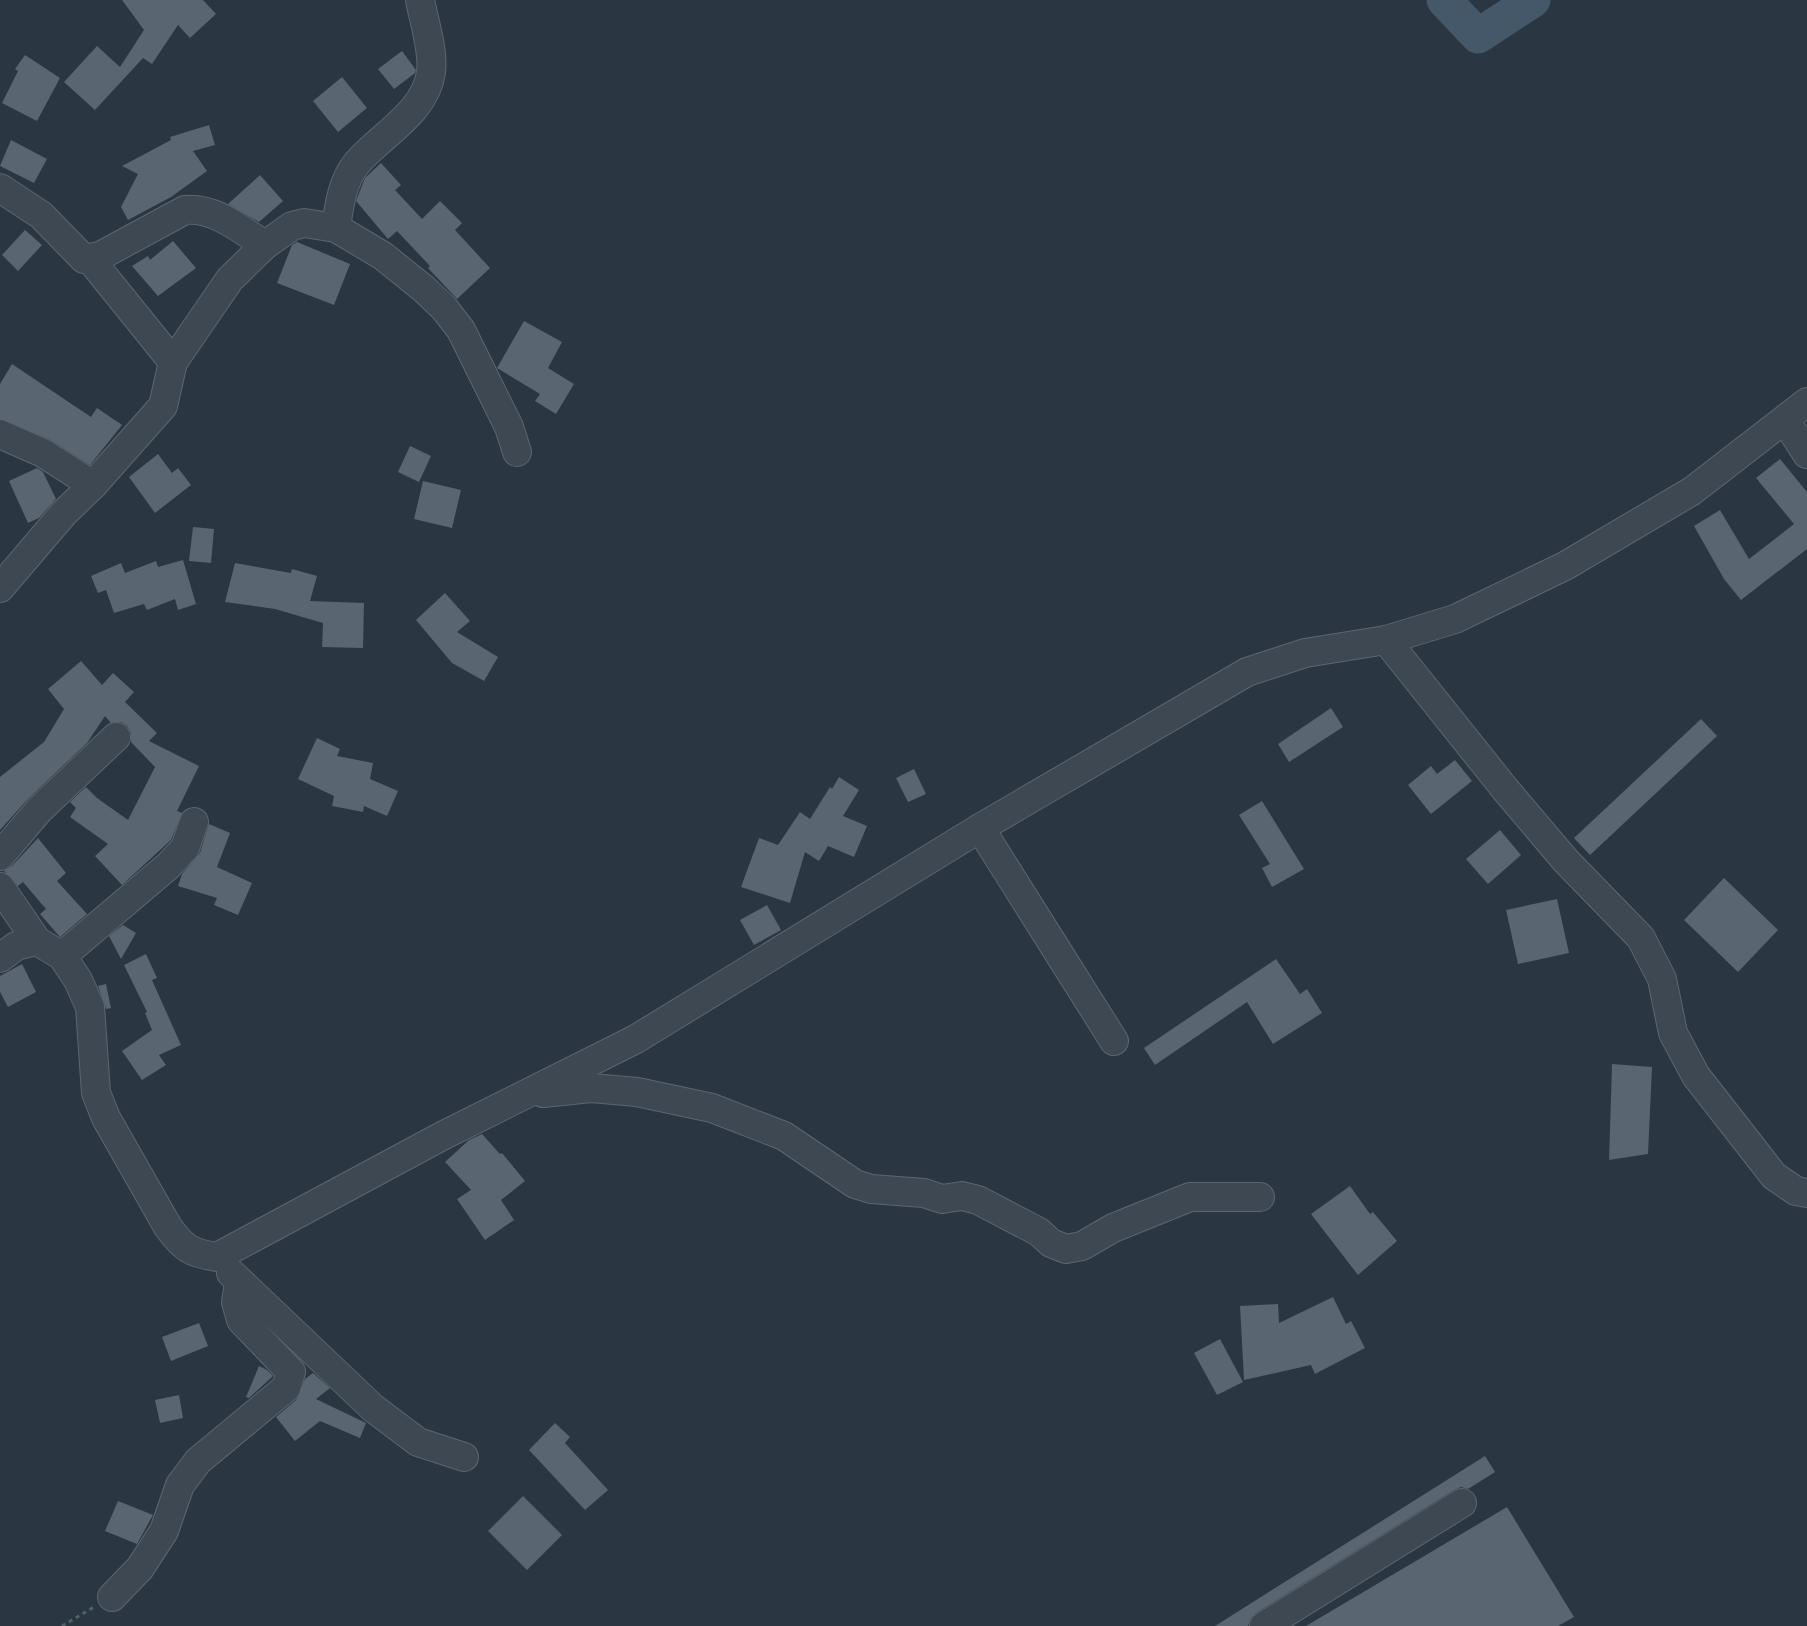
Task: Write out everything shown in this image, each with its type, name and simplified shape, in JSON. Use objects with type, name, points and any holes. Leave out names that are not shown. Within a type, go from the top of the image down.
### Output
[{"type":"street","points":[[336,228],[340,200],[354,169],[411,113],[430,78],[431,61],[420,0]]},
{"type":"street","points":[[0,188],[41,215],[79,255],[90,259],[173,362]]},
{"type":"street","points":[[90,259],[100,256],[185,210],[208,212],[265,245]]},
{"type":"street","points":[[0,588],[64,513],[92,485],[163,406],[173,362],[230,279],[265,245],[292,226],[304,223],[336,228],[383,256],[444,308],[461,330],[509,427],[517,452]]},
{"type":"street","points":[[0,887],[37,941],[62,956],[78,980],[90,1007],[96,1093],[106,1118],[180,1244],[195,1254],[217,1257],[444,1135],[528,1095],[636,1039],[980,828],[1247,672],[1305,654],[1386,640],[1456,619],[1565,566],[1692,490],[1807,402]]},
{"type":"street","points":[[1785,420],[1807,454]]},
{"type":"street","points":[[0,434],[43,453],[92,485]]},
{"type":"street","points":[[1386,640],[1505,789],[1560,854],[1641,938],[1662,978],[1673,1033],[1696,1076],[1774,1176],[1796,1191],[1807,1193]]},
{"type":"street","points":[[0,856],[39,810],[116,737]]},
{"type":"street","points":[[62,956],[168,866],[184,848],[194,822]]},
{"type":"street","points":[[980,828],[1114,1041]]},
{"type":"street","points":[[0,958],[16,946],[37,941]]},
{"type":"street","points":[[528,1095],[591,1088],[637,1092],[712,1108],[784,1136],[855,1184],[871,1189],[924,1192],[942,1199],[962,1196],[978,1200],[1039,1232],[1051,1243],[1066,1249],[1082,1246],[1113,1228],[1190,1197],[1260,1197]]},
{"type":"street","points":[[217,1257],[239,1283],[373,1408],[418,1442],[464,1457]]},
{"type":"street","points":[[112,1597],[140,1568],[164,1531],[180,1485],[198,1461],[286,1388],[291,1372],[241,1320],[236,1302],[239,1283]]},
{"type":"street","points":[[1264,1626],[1462,1503]]},
{"type":"path","points":[[62,1626],[112,1597]]},
{"type":"building","points":[[122,0],[203,0],[216,14],[190,38],[178,25],[152,64],[143,58],[95,110],[64,82],[97,46],[120,67],[144,30]]},
{"type":"building","points":[[402,51],[416,70],[415,73],[394,89],[378,69]]},
{"type":"building","points":[[25,55],[60,78],[37,121],[2,103],[18,71],[15,69]]},
{"type":"building","points":[[342,77],[367,108],[338,132],[313,101]]},
{"type":"building","points":[[209,125],[215,145],[193,151],[207,171],[171,197],[128,220],[121,207],[138,174],[122,166],[171,140],[170,137]]},
{"type":"building","points":[[11,140],[47,159],[34,183],[0,166]]},
{"type":"building","points":[[381,163],[401,185],[395,190],[422,219],[440,201],[462,223],[455,230],[490,268],[457,299],[428,268],[430,266],[397,231],[388,239],[356,201],[365,178]]},
{"type":"building","points":[[260,175],[283,201],[259,222],[228,204]]},
{"type":"building","points":[[25,230],[42,245],[18,271],[2,255]]},
{"type":"building","points":[[173,241],[196,268],[158,296],[132,266],[148,256],[150,260]]},
{"type":"building","points":[[297,242],[350,264],[334,305],[277,283],[292,245]]},
{"type":"building","points":[[524,321],[562,342],[548,368],[574,384],[556,414],[535,401],[540,394],[497,368]]},
{"type":"building","points":[[12,364],[91,417],[97,408],[122,425],[90,465],[49,439],[0,419],[0,384]]},
{"type":"building","points":[[410,446],[431,456],[419,482],[398,472]]},
{"type":"building","points":[[158,454],[172,473],[178,468],[191,485],[155,513],[129,477]]},
{"type":"building","points":[[1780,459],[1807,492],[1807,549],[1741,600],[1724,579],[1694,526],[1720,510],[1749,559],[1794,524],[1756,478]]},
{"type":"building","points":[[37,468],[43,472],[56,499],[39,518],[28,523],[9,481]]},
{"type":"building","points":[[423,481],[461,490],[452,528],[414,519]]},
{"type":"building","points":[[193,527],[214,529],[211,563],[189,561]]},
{"type":"building","points":[[183,560],[196,604],[178,610],[175,599],[147,610],[144,604],[114,613],[106,590],[98,593],[91,576],[121,563],[125,573],[156,561],[158,567]]},
{"type":"building","points":[[235,563],[291,573],[292,569],[317,576],[310,601],[364,603],[363,648],[322,647],[323,623],[275,609],[225,602]]},
{"type":"building","points":[[445,593],[470,621],[457,632],[498,657],[484,681],[452,663],[416,620]]},
{"type":"building","points":[[81,661],[102,685],[113,673],[134,692],[125,702],[157,733],[149,741],[199,766],[177,811],[182,813],[171,840],[122,885],[95,856],[108,844],[70,817],[76,808],[70,802],[86,787],[97,798],[128,820],[155,767],[131,742],[131,733],[127,726],[121,722],[111,723],[105,716],[87,743],[28,799],[0,830],[0,777],[44,742],[64,709],[48,689]]},
{"type":"building","points":[[1331,708],[1343,727],[1289,762],[1278,744]]},
{"type":"building","points":[[1701,719],[1717,736],[1590,855],[1574,838]]},
{"type":"building","points":[[317,738],[340,749],[337,756],[373,763],[370,779],[398,791],[387,816],[364,806],[363,812],[332,806],[334,796],[298,779]]},
{"type":"building","points":[[1455,760],[1472,781],[1431,814],[1408,785],[1431,766],[1437,774]]},
{"type":"building","points":[[914,769],[926,794],[908,802],[896,778]]},
{"type":"building","points":[[839,777],[859,790],[843,816],[867,826],[854,857],[828,846],[819,861],[805,852],[790,903],[741,887],[759,838],[778,845],[800,812],[810,819],[830,787],[832,789]]},
{"type":"building","points":[[1262,801],[1304,869],[1272,887],[1262,868],[1270,864],[1239,815]]},
{"type":"building","points":[[209,824],[230,833],[217,867],[252,883],[238,915],[214,905],[217,898],[178,886],[182,874],[200,853]]},
{"type":"building","points":[[1500,830],[1521,855],[1488,884],[1466,859]]},
{"type":"building","points":[[38,838],[66,873],[57,881],[87,914],[60,937],[40,914],[46,909],[23,882],[18,886],[4,871],[12,866]]},
{"type":"building","points":[[1724,878],[1778,930],[1738,972],[1684,920]]},
{"type":"building","points":[[1557,899],[1569,953],[1518,964],[1506,910]]},
{"type":"building","points":[[767,905],[781,930],[754,945],[740,920]]},
{"type":"building","points":[[123,925],[136,933],[121,959],[109,936]]},
{"type":"building","points":[[146,954],[157,978],[152,980],[181,1045],[159,1055],[166,1065],[142,1080],[122,1051],[152,1030],[145,1013],[147,1012],[124,965]]},
{"type":"building","points":[[1276,959],[1300,994],[1307,989],[1322,1013],[1273,1044],[1247,1002],[1155,1065],[1144,1048]]},
{"type":"building","points":[[22,964],[36,992],[8,1007],[0,992],[0,976]]},
{"type":"building","points":[[106,984],[111,1008],[106,1009],[98,986]]},
{"type":"building","points":[[1612,1064],[1652,1067],[1648,1154],[1609,1160]]},
{"type":"building","points":[[482,1134],[500,1154],[502,1153],[525,1181],[501,1200],[514,1220],[485,1240],[457,1199],[471,1190],[445,1162],[469,1140]]},
{"type":"building","points":[[1350,1186],[1370,1214],[1373,1212],[1397,1241],[1358,1275],[1311,1214]]},
{"type":"building","points":[[1333,1297],[1346,1324],[1351,1321],[1365,1348],[1315,1374],[1311,1365],[1244,1380],[1240,1306],[1278,1304],[1279,1323]]},
{"type":"building","points":[[199,1323],[208,1346],[171,1361],[162,1337]]},
{"type":"building","points":[[1220,1339],[1243,1382],[1217,1395],[1194,1353]]},
{"type":"building","points":[[259,1366],[273,1376],[249,1398],[246,1397]]},
{"type":"building","points":[[313,1373],[330,1388],[316,1399],[366,1423],[360,1438],[320,1421],[295,1441],[276,1417],[296,1400],[305,1379]]},
{"type":"building","points":[[179,1395],[183,1418],[160,1423],[155,1400]]},
{"type":"building","points":[[555,1423],[570,1437],[565,1443],[608,1490],[585,1510],[529,1450]]},
{"type":"building","points":[[1485,1456],[1495,1472],[1468,1489],[1461,1487],[1454,1490],[1256,1613],[1251,1618],[1248,1626],[1215,1626]]},
{"type":"building","points":[[523,1496],[562,1535],[527,1570],[488,1531]]},
{"type":"building","points":[[118,1501],[153,1515],[137,1544],[105,1531]]},
{"type":"building","points":[[1507,1507],[1574,1617],[1558,1626],[1306,1626]]},
{"type":"waterway","points":[[1444,0],[1478,36],[1533,0]]}]
